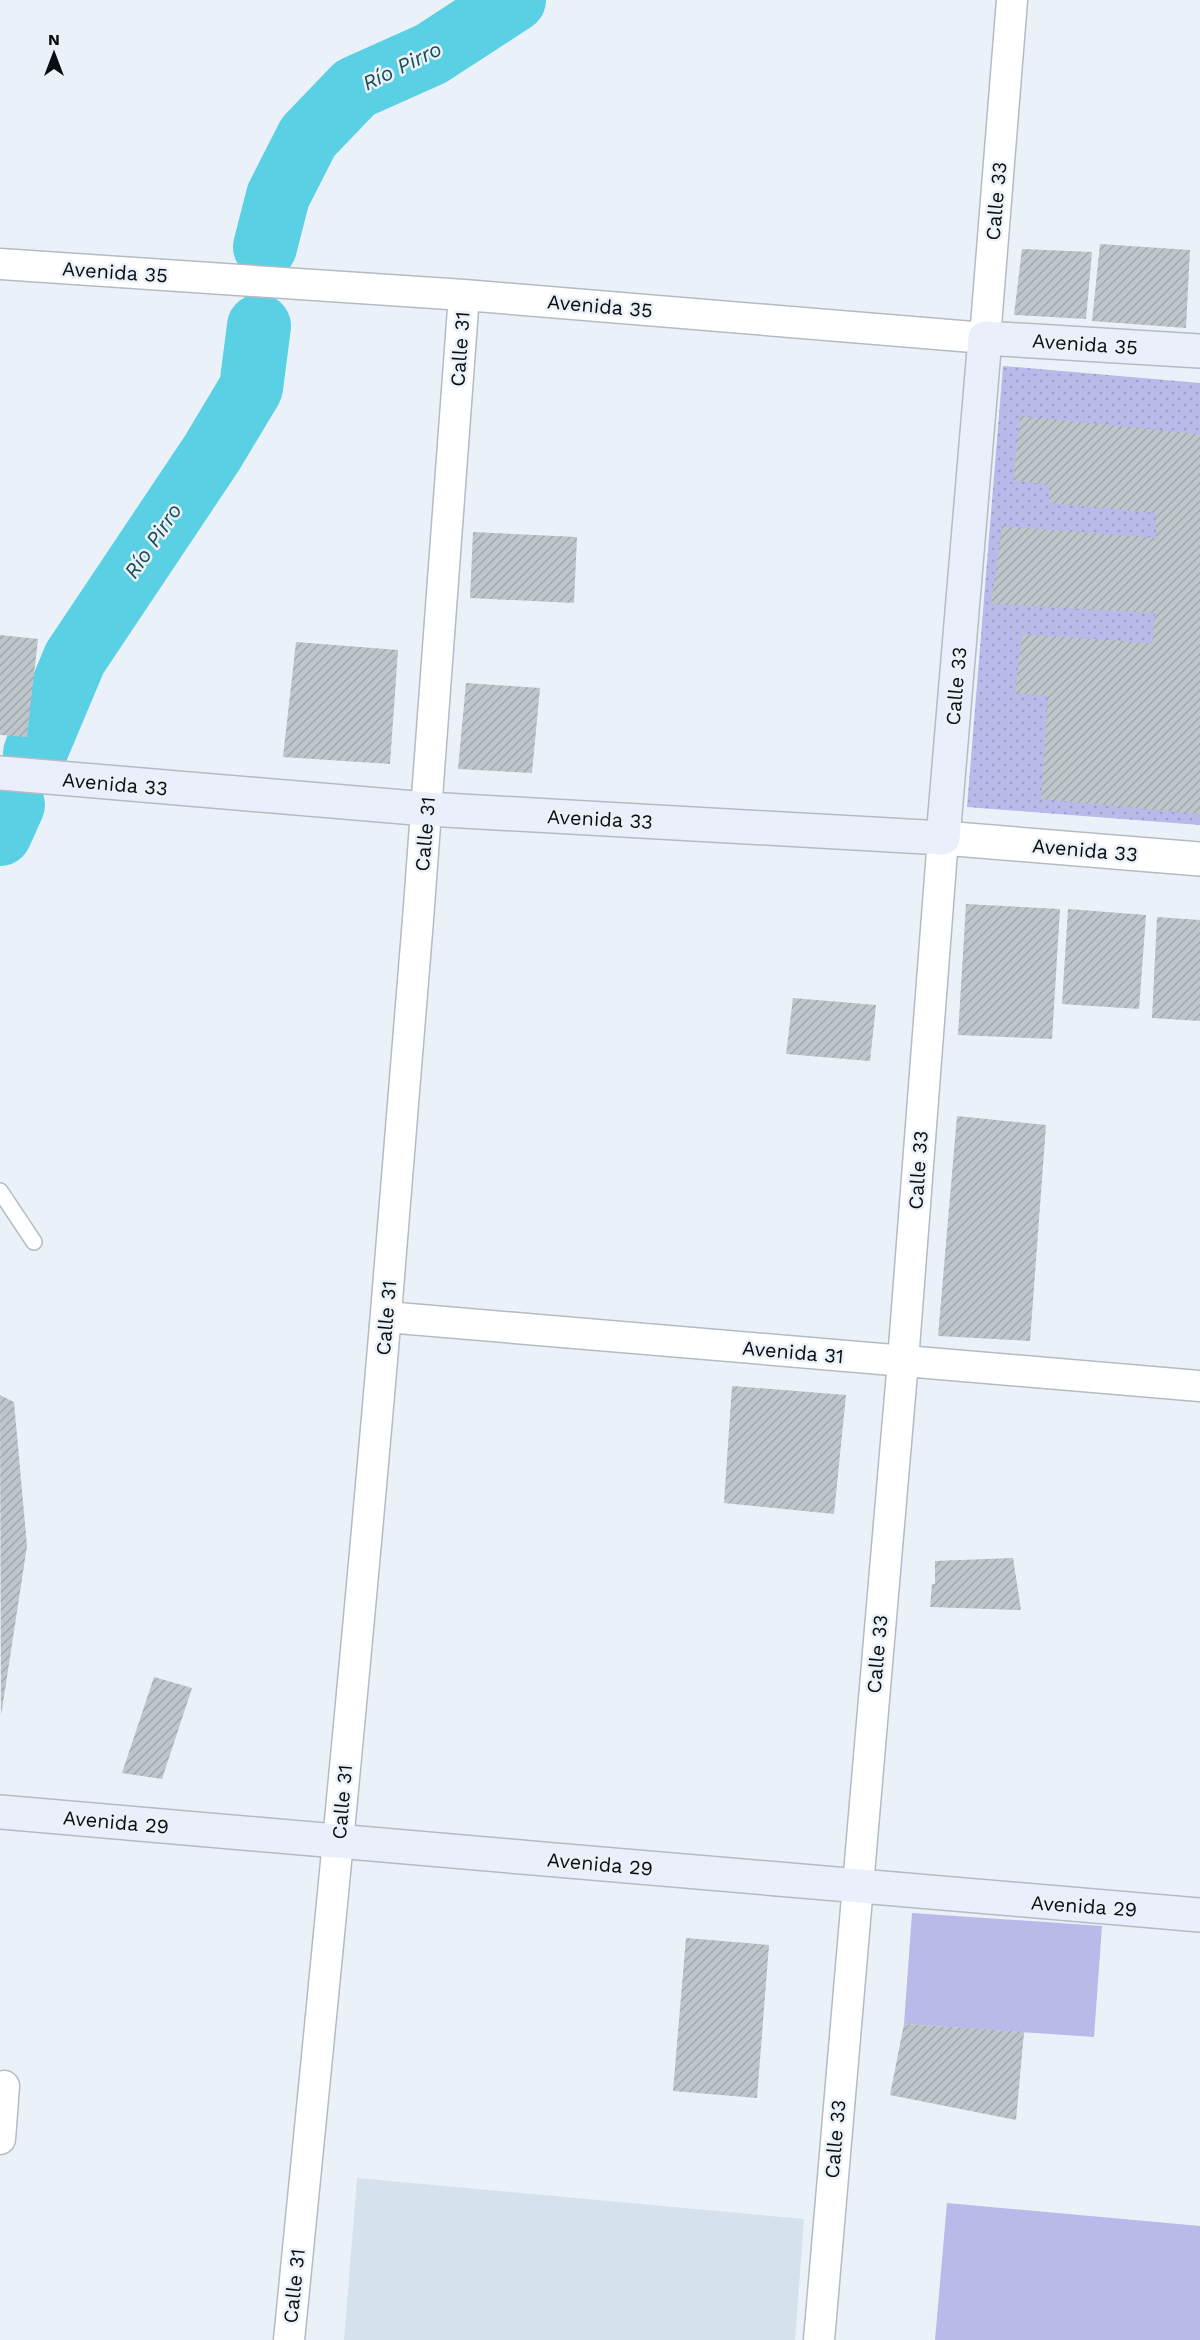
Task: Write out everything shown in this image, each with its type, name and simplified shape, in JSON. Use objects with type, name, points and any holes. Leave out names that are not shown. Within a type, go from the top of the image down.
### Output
[{"type":"main road","name":"Avenida 35","points":[[985,338],[1200,351]]},
{"type":"main road","name":"Calle 33","points":[[943,838],[985,338]]},
{"type":"main road","name":"Avenida 33","points":[[0,773],[427,809],[943,838]]},
{"type":"main road","name":"Avenida 29","points":[[0,1812],[338,1840],[856,1888],[1200,1915]]},
{"type":"street","name":"Calle 33","points":[[985,338],[1012,0]]},
{"type":"street","name":"Avenida 35","points":[[0,264],[464,295],[985,338]]},
{"type":"street","name":"Calle 31","points":[[289,2340],[386,1317],[427,809],[464,295]]},
{"type":"street","name":"Calle 33","points":[[819,2340],[903,1361],[943,838]]},
{"type":"street","name":"Avenida 33","points":[[943,838],[1200,859]]},
{"type":"street","name":"Avenida 31","points":[[386,1317],[1200,1386]]},
{"type":"street","points":[[0,2139],[4,2086]]},
{"type":"lane","points":[[0,1191],[34,1242]]},
{"type":"shaded area","points":[[1003,366],[1200,383],[1200,825],[967,807]]},
{"type":"shaded area","points":[[912,1913],[1102,1926],[1094,2037],[904,2024]]},
{"type":"shaded area","points":[[357,2178],[804,2219],[795,2340],[344,2340]]},
{"type":"shaded area","points":[[947,2203],[1200,2226],[1200,2340],[935,2340]]},
{"type":"building","points":[[1100,244],[1190,250],[1186,328],[1092,321]]},
{"type":"building","points":[[1022,249],[1092,252],[1086,319],[1014,315]]},
{"type":"building","points":[[1020,416],[1200,434],[1200,814],[1041,799],[1048,696],[1015,693],[1022,634],[1152,643],[1155,613],[991,604],[1002,526],[1156,538],[1156,513],[1049,503],[1049,485],[1013,480]]},
{"type":"building","points":[[473,532],[577,537],[574,603],[470,598]]},
{"type":"building","points":[[0,635],[38,639],[27,737],[0,735]]},
{"type":"building","points":[[296,642],[398,650],[390,764],[283,757]]},
{"type":"building","points":[[466,683],[540,688],[532,773],[458,769]]},
{"type":"building","points":[[966,904],[1060,909],[1052,1039],[958,1035]]},
{"type":"building","points":[[1068,909],[1146,915],[1139,1009],[1062,1004]]},
{"type":"building","points":[[1157,917],[1200,920],[1200,1021],[1152,1018]]},
{"type":"building","points":[[793,998],[876,1005],[870,1061],[786,1054]]},
{"type":"building","points":[[957,1116],[1046,1125],[1030,1341],[938,1336]]},
{"type":"building","points":[[732,1386],[846,1395],[834,1514],[724,1503]]},
{"type":"building","points":[[0,1395],[14,1402],[27,1546],[1,1716]]},
{"type":"building","points":[[1013,1558],[1021,1610],[930,1607],[932,1584],[935,1584],[935,1561]]},
{"type":"building","points":[[154,1677],[192,1688],[162,1779],[122,1773]]},
{"type":"building","points":[[686,1938],[769,1945],[757,2098],[673,2091]]},
{"type":"building","points":[[904,2024],[1024,2032],[1016,2120],[890,2095]]},
{"type":"waterway","name":"Río Pirro","points":[[265,247],[278,196],[308,137],[355,88],[431,54],[514,0]]},
{"type":"waterway","name":"Río Pirro","points":[[35,753],[75,658],[212,453],[251,388],[259,326]]},
{"type":"waterway","name":"Río Pirro","points":[[0,834],[13,805]]}]
